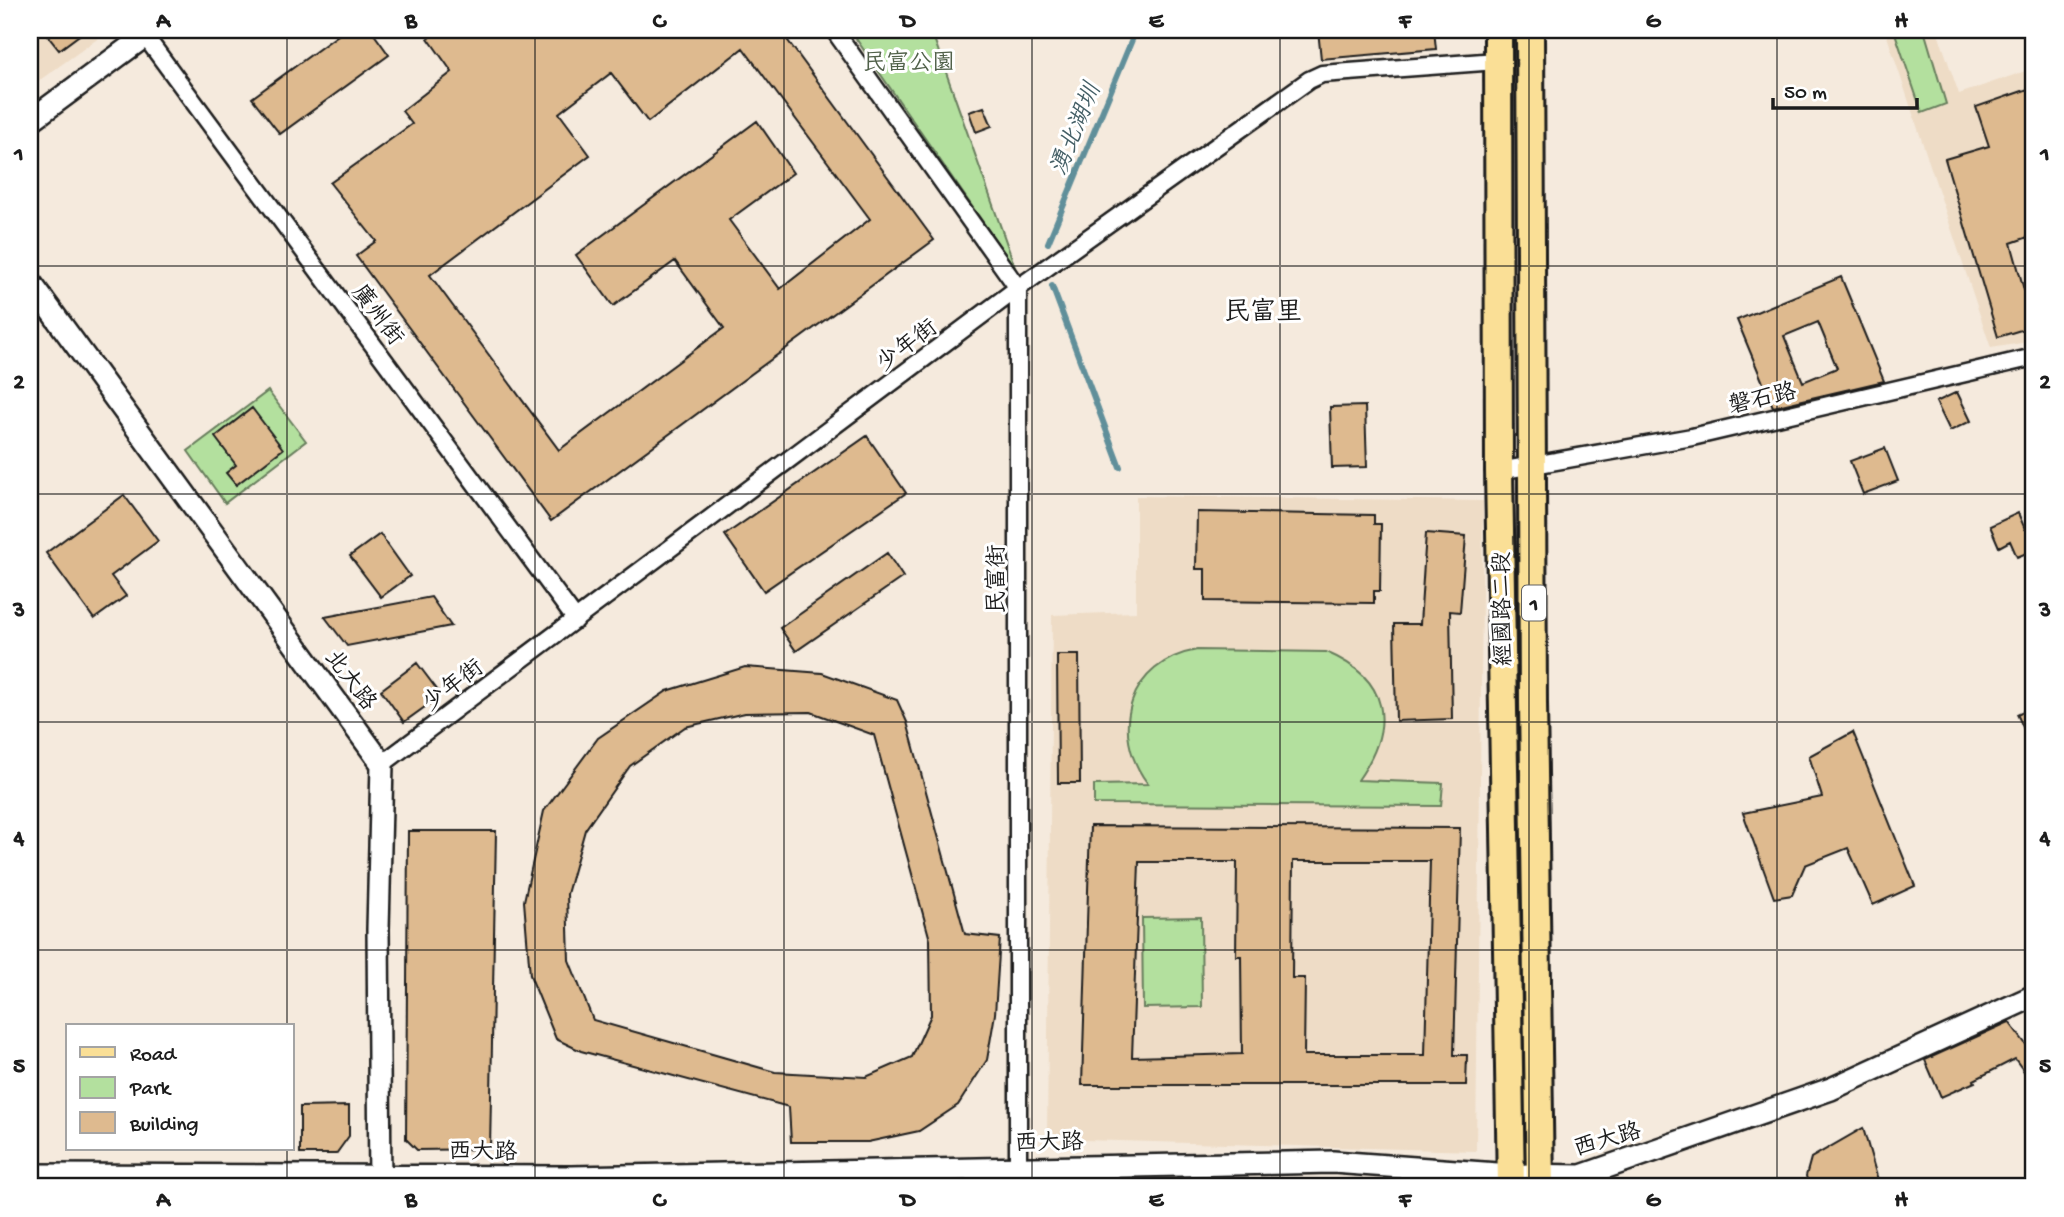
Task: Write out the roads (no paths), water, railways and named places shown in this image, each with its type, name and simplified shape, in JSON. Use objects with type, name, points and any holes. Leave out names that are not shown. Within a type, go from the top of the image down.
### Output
[{"type":"main road","name":"經國路二段","points":[[1498,30],[1499,471],[1511,1181]]},
{"type":"main road","name":"經國路二段","points":[[1531,30],[1535,465],[1533,703],[1540,1182]]},
{"type":"street","points":[[834,30],[1018,288]]},
{"type":"street","points":[[30,121],[149,33]]},
{"type":"street","name":"廣州街","points":[[149,33],[576,620]]},
{"type":"street","name":"少年街","points":[[382,764],[1018,288],[1309,80],[1322,74],[1497,61]]},
{"type":"street","name":"北大路","points":[[30,282],[382,764]]},
{"type":"street","name":"民富街","points":[[1018,288],[1018,1177]]},
{"type":"street","name":"磐石路","points":[[1499,471],[1692,437],[2034,357]]},
{"type":"street","points":[[380,1181],[378,929],[382,764]]},
{"type":"street","name":"西大路","points":[[30,1175],[380,1181],[572,1177],[1018,1177],[1333,1162],[1540,1182],[1581,1176],[1622,1164],[1831,1089],[2034,996]]},
{"type":"waterway","name":"湧北湖圳","points":[[1048,243],[1136,30]]},
{"type":"waterway","name":"湧北湖圳","points":[[1052,286],[1120,467]]},
{"type":"district","name":"民富里","points":[[1263,310]]},
{"type":"park label","name":"民富公園","points":[[909,61]]}]
